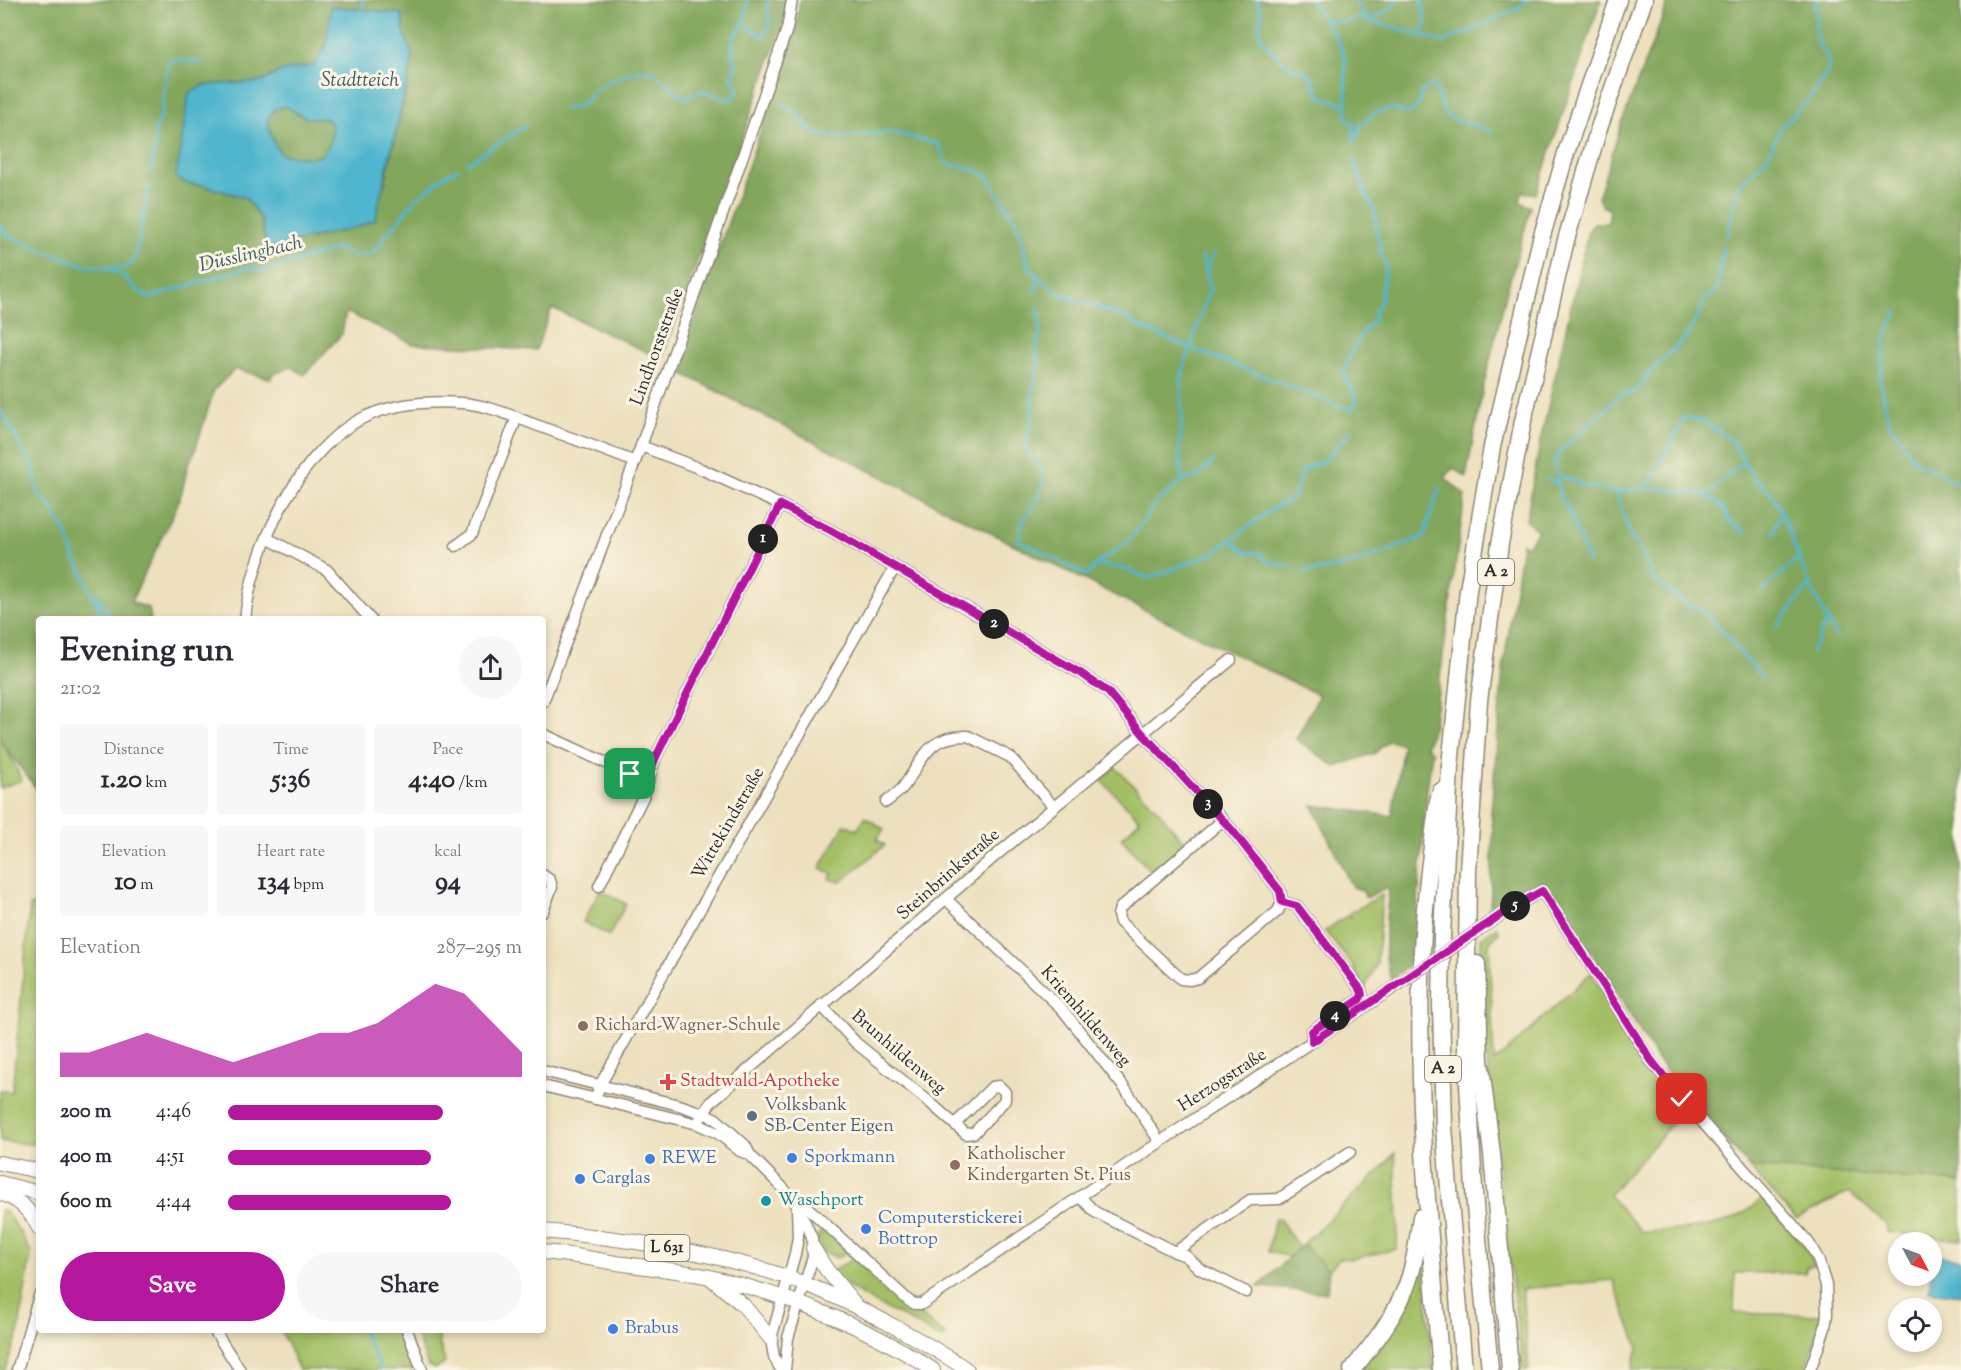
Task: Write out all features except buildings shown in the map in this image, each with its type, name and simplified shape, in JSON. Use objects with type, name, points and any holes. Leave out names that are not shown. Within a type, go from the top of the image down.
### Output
[{"type":"highway","name":"A 2","points":[[1464,1370],[1444,1127],[1441,1016],[1442,936],[1450,766],[1468,590],[1494,436],[1514,349],[1548,217],[1584,98],[1618,0]]},
{"type":"highway","name":"A 2","points":[[1490,1370],[1475,1206],[1466,1049],[1468,871],[1479,701],[1500,544],[1523,421],[1566,240],[1598,131],[1644,0]]},
{"type":"highway","points":[[1442,1370],[1425,1192],[1420,1066],[1421,977],[1425,898],[1438,801],[1450,766]]},
{"type":"highway","points":[[1468,871],[1479,895],[1477,948],[1480,1060],[1492,1154],[1511,1370]]},
{"type":"highway","points":[[1352,1370],[1388,1323],[1404,1293],[1415,1260],[1425,1192]]},
{"type":"main road","points":[[0,1163],[36,1170]]},
{"type":"main road","points":[[0,1183],[36,1192]]},
{"type":"main road","points":[[0,1192],[24,1205],[36,1223]]},
{"type":"main road","name":"L 631","points":[[546,1231],[650,1244],[719,1259],[789,1278],[857,1306],[917,1338],[967,1370]]},
{"type":"main road","points":[[813,1248],[826,1269],[857,1306]]},
{"type":"main road","name":"L 631","points":[[546,1252],[708,1276],[755,1288],[783,1297],[864,1332],[933,1370]]},
{"type":"main road","points":[[708,1276],[743,1305],[771,1339]]},
{"type":"street","name":"Lindhorststraße","points":[[546,694],[635,462],[787,29],[792,0]]},
{"type":"street","points":[[245,616],[253,580],[267,538],[300,474],[316,455],[345,430],[372,414],[408,405],[463,403],[491,408],[635,462]]},
{"type":"street","points":[[456,546],[472,534],[516,417]]},
{"type":"street","points":[[640,446],[701,469],[780,505],[895,567],[1082,674],[1108,692],[1143,734],[1223,820],[1280,891],[1282,902],[1278,911],[1198,978],[1181,979],[1120,922],[1118,915],[1120,908],[1223,820]]},
{"type":"street","points":[[599,886],[643,797],[655,759],[780,505]]},
{"type":"street","points":[[267,538],[327,570],[367,616]]},
{"type":"street","name":"Wittekindstraße","points":[[596,1099],[600,1085],[895,567]]},
{"type":"street","name":"Steinbrinkstraße","points":[[698,1124],[712,1101],[821,1005],[1231,660]]},
{"type":"street","points":[[546,735],[630,774],[648,778]]},
{"type":"street","points":[[886,802],[903,788],[930,748],[944,738],[968,736],[1010,757],[1054,807]]},
{"type":"street","points":[[546,877],[550,880],[552,887],[546,903]]},
{"type":"street","name":"Herzogstraße","points":[[797,1206],[808,1208],[909,1301],[915,1305],[926,1303],[1160,1142],[1508,910],[1542,891],[1651,1060],[1716,1139],[1809,1243],[1818,1259],[1826,1285],[1827,1314],[1820,1345],[1810,1370]]},
{"type":"street","name":"Kriemhildenweg","points":[[946,899],[1062,1009],[1126,1090],[1160,1142]]},
{"type":"street","points":[[1282,902],[1297,906],[1355,982],[1362,995],[1359,1000],[1312,1031],[1312,1042]]},
{"type":"street","name":"Brunhildenweg","points":[[821,1005],[856,1043],[955,1124]]},
{"type":"street","points":[[546,1072],[679,1105],[713,1117],[745,1145],[750,1155]]},
{"type":"street","points":[[999,1086],[1005,1092],[1005,1100],[974,1133],[966,1134],[955,1124],[992,1087],[999,1086]]},
{"type":"street","points":[[546,1087],[698,1124],[713,1130],[750,1155],[775,1178],[797,1206],[812,1238],[813,1248],[813,1257],[788,1338],[783,1370]]},
{"type":"street","points":[[1175,1252],[1250,1200],[1279,1199],[1350,1152]]},
{"type":"street","points":[[1080,1197],[1095,1212],[1185,1256],[1200,1269],[1246,1292]]},
{"type":"street","points":[[783,1370],[774,1357],[771,1339],[797,1246],[797,1206]]},
{"type":"street","points":[[17,1370],[36,1306]]},
{"type":"street","points":[[216,1333],[238,1369]]},
{"type":"street","points":[[408,1333],[422,1370]]},
{"type":"green space","points":[[0,0],[787,0],[782,27],[662,359],[552,308],[536,350],[413,344],[346,312],[342,334],[304,375],[292,367],[271,375],[271,379],[235,369],[214,390],[176,508],[131,602],[149,608],[150,616],[36,616],[36,788],[0,741]],"holes":[[[401,14],[413,58],[384,186],[261,219],[246,198],[202,185],[188,184],[205,85],[262,82],[279,72],[314,65],[326,48]]]},
{"type":"green space","points":[[800,0],[1601,0],[1536,194],[1522,192],[1520,202],[1531,207],[1506,294],[1483,388],[1466,477],[1453,468],[1445,478],[1465,495],[1433,728],[1426,747],[1432,752],[1413,962],[1391,979],[1385,946],[1389,890],[1385,888],[1366,898],[1362,890],[1352,887],[1312,805],[1392,816],[1403,744],[1388,741],[1375,753],[1335,767],[1296,739],[1319,695],[1076,576],[676,370],[795,33]]},
{"type":"green space","points":[[1669,0],[1961,0],[1961,1182],[1749,1167],[1658,1061],[1594,956],[1540,882],[1490,913],[1493,831],[1491,813],[1503,670],[1522,543],[1527,546],[1538,531],[1526,521],[1540,442],[1588,231],[1594,223],[1608,223],[1610,210],[1602,206],[1598,198],[1622,122]]},
{"type":"green space","points":[[285,106],[306,118],[327,119],[333,127],[330,144],[321,156],[308,158],[281,154],[278,150],[272,138],[268,118],[275,109]]},
{"type":"green space","points":[[0,737],[22,780],[0,788]]},
{"type":"green space","points":[[1115,767],[1156,808],[1186,844],[1152,873],[1121,838],[1140,820],[1101,780]]},
{"type":"green space","points":[[865,817],[884,829],[877,840],[885,845],[841,882],[829,879],[833,874],[820,868],[845,824],[857,830]]},
{"type":"green space","points":[[600,890],[626,904],[609,936],[583,922]]},
{"type":"green space","points":[[1382,895],[1377,963],[1365,988],[1355,969],[1325,931],[1349,914],[1352,918],[1349,913]]},
{"type":"green space","points":[[36,905],[36,1145],[0,1141],[0,1090],[12,1092],[30,906]]},
{"type":"green space","points":[[1496,927],[1499,931],[1489,943],[1494,1061],[1591,973],[1652,1072],[1684,1110],[1609,1195],[1642,1232],[1689,1229],[1725,1222],[1742,1214],[1762,1199],[1805,1247],[1815,1266],[1806,1267],[1806,1273],[1735,1273],[1734,1313],[1822,1315],[1821,1325],[1804,1370],[1632,1370],[1638,1347],[1613,1280],[1522,1289],[1529,1370],[1523,1370],[1484,1033],[1481,938]]},
{"type":"green space","points":[[1395,1153],[1397,1249],[1351,1259],[1340,1258],[1329,1270],[1303,1244]]},
{"type":"green space","points":[[1749,1167],[1961,1182],[1961,1240],[1942,1238],[1942,1232],[1887,1232],[1887,1225],[1849,1192],[1796,1219]]},
{"type":"green space","points":[[0,1210],[6,1212],[31,1253],[18,1335],[5,1370],[0,1370]]},
{"type":"green space","points":[[1275,1218],[1279,1218],[1299,1248],[1290,1257],[1268,1252]]},
{"type":"green space","points":[[820,1232],[829,1234],[848,1252],[837,1258],[822,1252],[817,1239]]},
{"type":"green space","points":[[1303,1244],[1329,1270],[1327,1293],[1258,1287]]},
{"type":"green space","points":[[1423,1246],[1433,1370],[1358,1370]]},
{"type":"green space","points":[[854,1258],[905,1306],[918,1312],[946,1334],[944,1337],[939,1338],[864,1297],[839,1279],[832,1271]]},
{"type":"green space","points":[[282,1333],[396,1333],[413,1370],[299,1370]]},
{"type":"green space","points":[[416,1333],[440,1333],[439,1342],[445,1362],[435,1369],[428,1366]]},
{"type":"water","name":"Stadtteich","points":[[331,6],[402,14],[405,35],[413,58],[375,220],[354,228],[267,248],[261,219],[246,198],[202,185],[188,184],[176,178],[189,93],[205,85],[262,82],[279,72],[314,65],[326,48]],"holes":[[[285,106],[306,118],[327,119],[333,127],[330,144],[321,156],[308,158],[281,154],[272,138],[268,118],[275,109]]]},
{"type":"water","points":[[1942,1256],[1961,1259],[1961,1295],[1929,1291],[1930,1286],[1942,1286]]},
{"type":"waterway","points":[[362,10],[363,0]]},
{"type":"waterway","name":"Düsslingbach","points":[[565,109],[584,104],[597,88],[642,69],[654,72],[680,95],[687,98],[704,92],[731,100],[738,89],[731,76],[737,68],[732,52],[733,38],[744,23],[748,0]]},
{"type":"waterway","points":[[1257,0],[1261,14],[1259,26],[1261,39],[1293,69],[1305,71],[1311,77],[1320,97],[1346,105]]},
{"type":"waterway","points":[[1311,0],[1340,44],[1345,59],[1346,111],[1347,117],[1354,125],[1354,140]]},
{"type":"waterway","points":[[1355,0],[1364,13],[1365,19]]},
{"type":"waterway","points":[[1370,20],[1392,8],[1396,0]]},
{"type":"waterway","points":[[1421,0],[1426,24],[1421,35]]},
{"type":"waterway","points":[[1324,20],[1346,22],[1357,17],[1443,42],[1519,8],[1526,0]]},
{"type":"waterway","points":[[1727,237],[1739,185],[1768,156],[1781,127],[1811,97],[1826,74],[1829,66],[1828,59],[1816,37],[1816,0]]},
{"type":"waterway","points":[[744,24],[763,37],[770,20],[767,2]]},
{"type":"waterway","points":[[151,172],[155,131],[161,115],[168,65],[175,59],[203,63]]},
{"type":"waterway","points":[[1354,142],[1363,122],[1375,113],[1391,108],[1401,112],[1412,111],[1419,104],[1420,93],[1433,85],[1442,109],[1448,116],[1479,126],[1492,133]]},
{"type":"waterway","points":[[781,104],[795,111],[809,130],[818,135],[852,136],[892,132],[938,144],[944,161],[950,165],[975,169],[987,176],[1017,223],[1029,268],[1058,293],[1129,319],[1138,326],[1190,348],[1351,410],[1357,401],[1344,373],[1348,359],[1362,333],[1374,320],[1375,311],[1380,304],[1386,264],[1382,258],[1374,210],[1353,158]]},
{"type":"waterway","name":"Düsslingbach","points":[[467,163],[526,126]]},
{"type":"waterway","name":"Düsslingbach","points":[[0,225],[6,235],[42,250],[82,265],[102,267],[123,275],[131,285],[148,298],[250,267],[264,271],[339,248],[355,256],[373,252],[416,198],[438,180],[457,169]]},
{"type":"waterway","points":[[105,267],[127,267],[134,261],[150,185]]},
{"type":"waterway","points":[[1546,479],[1552,482],[1557,480],[1559,475],[1555,469],[1560,452],[1619,396],[1640,387],[1645,377],[1687,336],[1704,300],[1714,292],[1718,285],[1723,248]]},
{"type":"waterway","points":[[1098,563],[1128,542],[1156,503],[1182,481],[1179,447],[1182,416],[1181,380],[1210,288],[1206,271],[1214,252]]},
{"type":"waterway","points":[[1202,256],[1205,269]]},
{"type":"waterway","points":[[1036,291],[1038,276]]},
{"type":"waterway","points":[[1038,308],[1040,327],[1036,352],[1039,361],[1026,451],[1040,465],[1043,484],[1038,497],[1022,522],[1018,540],[1087,575],[1097,564],[1128,570],[1148,578],[1212,554],[1269,511],[1288,502],[1294,496],[1302,472],[1309,466],[1325,461],[1350,431]]},
{"type":"waterway","points":[[1897,312],[1885,337],[1880,383],[1889,423],[1916,462],[1955,481],[1961,487]]},
{"type":"waterway","points":[[0,411],[33,466],[41,497],[52,508],[66,533],[98,606],[99,616]]},
{"type":"waterway","points":[[1559,475],[1585,486],[1616,492],[1647,487],[1685,417],[1705,422],[1732,441],[1754,479],[1769,491],[1782,512],[1809,585],[1836,636]]},
{"type":"waterway","points":[[1182,481],[1200,475],[1214,460]]},
{"type":"waterway","points":[[1711,492],[1744,461]]},
{"type":"waterway","points":[[1557,480],[1560,497],[1567,506],[1588,561]]},
{"type":"waterway","points":[[1304,571],[1335,568],[1365,560],[1423,537],[1441,487]]},
{"type":"waterway","points":[[1647,487],[1708,495],[1725,510],[1728,520],[1746,533]]},
{"type":"waterway","points":[[1616,492],[1630,535],[1654,580],[1690,606],[1700,608],[1762,677]]},
{"type":"waterway","points":[[1773,533],[1781,513]]},
{"type":"waterway","points":[[1231,540],[1247,553],[1259,552],[1266,561],[1292,567]]},
{"type":"waterway","points":[[1763,590],[1799,557]]},
{"type":"waterway","points":[[1776,628],[1809,585]]},
{"type":"waterway","points":[[94,595],[103,604],[110,616]]},
{"type":"waterway","points":[[1811,652],[1827,621]]},
{"type":"waterway","points":[[363,1333],[381,1370]]},
{"type":"place","name":"Richard-Wagner-Schule","points":[[583,1026]]},
{"type":"place","name":"Stadtwald-Apotheke","points":[[668,1082]]},
{"type":"place","name":"Volksbank SB-Center Eigen","points":[[752,1116]]},
{"type":"place","name":"Sporkmann","points":[[792,1158]]},
{"type":"place","name":"REWE","points":[[650,1159]]},
{"type":"place","name":"Katholischer Kindergarten St. Pius","points":[[955,1165]]},
{"type":"place","name":"Carglas","points":[[580,1179]]},
{"type":"place","name":"Waschport","points":[[766,1201]]},
{"type":"place","name":"Computerstickerei Bottrop","points":[[866,1229]]},
{"type":"place","name":"Brabus","points":[[613,1329]]},
{"type":"route","points":[[630,774],[648,778],[655,759],[780,505],[895,567],[1082,674],[1108,692],[1143,734],[1232,830],[1280,891],[1282,902],[1297,906],[1361,990],[1362,995],[1359,1000],[1312,1031],[1312,1042],[1508,910],[1542,891],[1651,1060],[1682,1099]]}]
